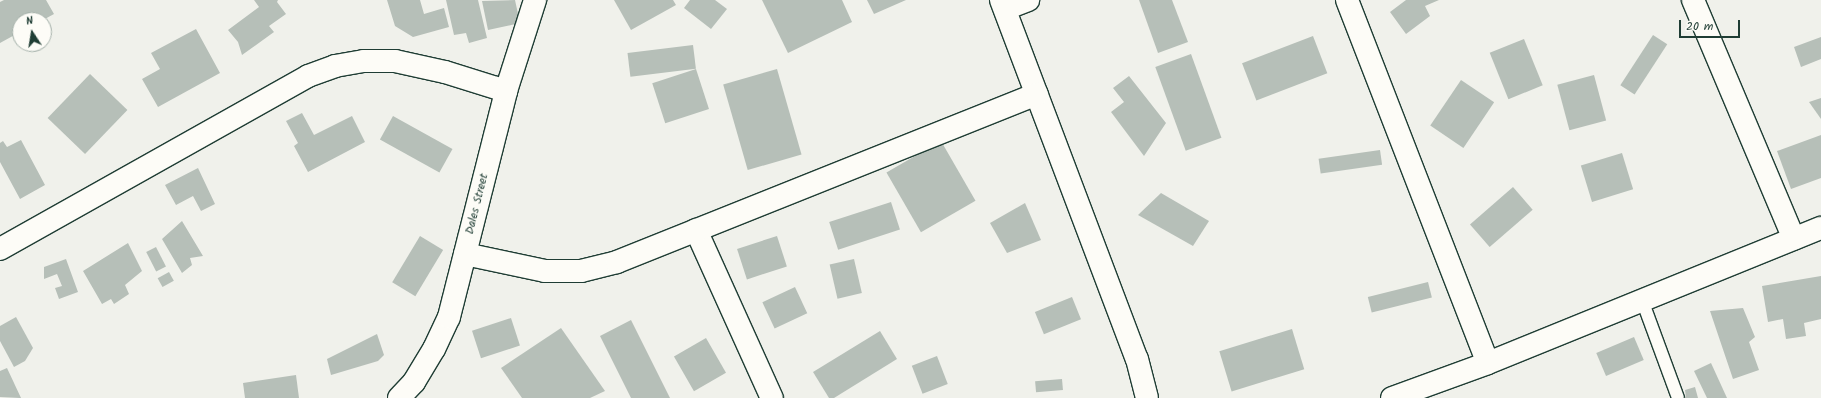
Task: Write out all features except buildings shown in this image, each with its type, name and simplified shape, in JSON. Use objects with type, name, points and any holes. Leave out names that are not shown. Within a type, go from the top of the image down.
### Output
[{"type":"street","name":"Dales Street","points":[[399,398],[414,382],[434,349],[449,317],[506,90],[535,0]]},
{"type":"street","points":[[1028,0],[1003,5],[1137,359],[1147,398]]},
{"type":"street","points":[[1347,0],[1488,363]]},
{"type":"street","points":[[1693,0],[1794,239]]},
{"type":"street","points":[[0,249],[308,76],[335,66],[364,61],[395,61],[445,72],[506,90]]},
{"type":"street","points":[[465,254],[546,271],[580,271],[617,262],[1037,94]]},
{"type":"street","points":[[1392,398],[1488,363],[1821,228]]},
{"type":"street","points":[[696,230],[772,398]]},
{"type":"lane","points":[[1642,300],[1678,398]]}]
